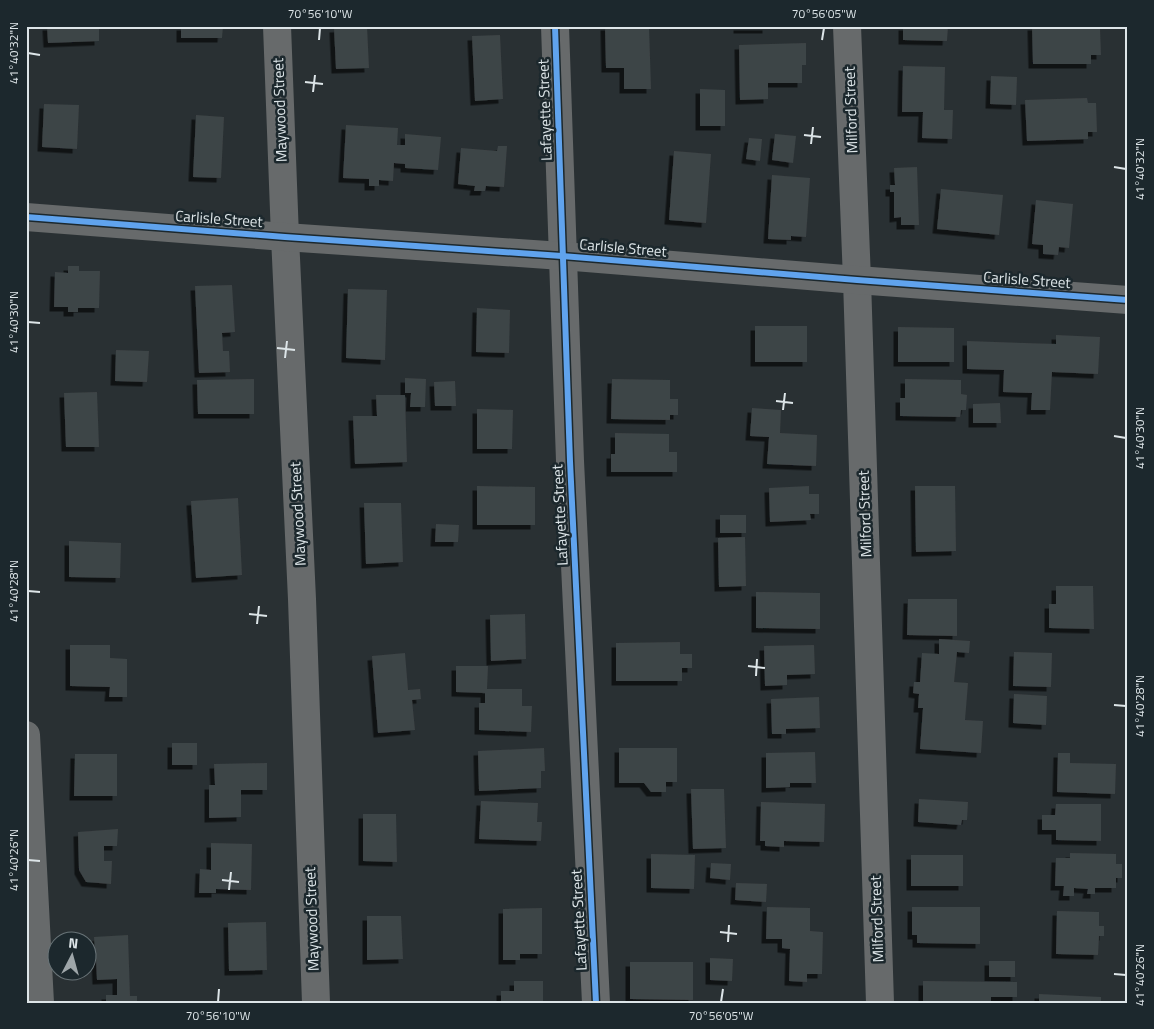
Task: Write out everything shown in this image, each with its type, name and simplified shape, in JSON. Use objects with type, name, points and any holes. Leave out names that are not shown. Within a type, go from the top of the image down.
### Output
[{"type":"street","name":"Maywood Street","points":[[277,26],[284,237],[301,589],[316,1003]]},
{"type":"street","name":"Lafayette Street","points":[[555,26],[570,471],[596,1003]]},
{"type":"street","name":"Milford Street","points":[[847,26],[880,1003]]},
{"type":"street","name":"Carlisle Street","points":[[26,217],[1128,300]]},
{"type":"street","points":[[26,735],[40,1003]]},
{"type":"building","points":[[47,26],[99,26],[99,41],[48,43]]},
{"type":"building","points":[[181,26],[223,26],[222,38],[181,38]]},
{"type":"building","points":[[367,26],[369,68],[336,69],[334,28]]},
{"type":"building","points":[[605,26],[649,26],[651,89],[624,89],[624,68],[606,68]]},
{"type":"building","points":[[738,26],[767,26],[767,29],[738,29]]},
{"type":"building","points":[[903,26],[948,26],[947,41],[903,40]]},
{"type":"building","points":[[1032,26],[1090,26],[1091,29],[1100,29],[1101,55],[1091,55],[1091,64],[1033,64]]},
{"type":"building","points":[[500,35],[503,99],[475,101],[472,36]]},
{"type":"building","points":[[806,43],[806,65],[802,65],[802,83],[768,83],[768,99],[740,100],[739,45]]},
{"type":"building","points":[[903,66],[945,67],[944,110],[953,110],[952,139],[922,138],[923,112],[902,112]]},
{"type":"building","points":[[991,76],[1017,77],[1016,105],[990,104]]},
{"type":"building","points":[[700,89],[725,90],[725,126],[700,126]]},
{"type":"building","points":[[1087,98],[1088,103],[1096,103],[1097,132],[1088,132],[1088,139],[1027,141],[1025,100]]},
{"type":"building","points":[[44,104],[79,105],[77,149],[42,147]]},
{"type":"building","points":[[196,115],[224,117],[221,178],[193,177]]},
{"type":"building","points":[[346,125],[398,128],[397,145],[405,145],[405,134],[441,137],[438,170],[405,168],[405,164],[394,163],[393,181],[379,180],[379,186],[369,186],[369,179],[343,178]]},
{"type":"building","points":[[775,134],[796,136],[793,163],[772,160]]},
{"type":"building","points":[[749,138],[762,139],[760,161],[746,159]]},
{"type":"building","points":[[498,146],[507,146],[504,187],[486,186],[485,191],[474,191],[475,186],[458,184],[461,148],[497,151]]},
{"type":"building","points":[[674,151],[711,154],[706,223],[669,220]]},
{"type":"building","points":[[917,167],[919,225],[901,225],[901,217],[894,218],[894,192],[890,192],[890,185],[895,185],[894,168]]},
{"type":"building","points":[[772,175],[810,178],[806,237],[791,236],[791,240],[768,239]]},
{"type":"building","points":[[941,189],[1003,195],[999,235],[937,229]]},
{"type":"building","points":[[1036,200],[1073,204],[1069,248],[1059,247],[1058,255],[1043,254],[1043,245],[1032,244]]},
{"type":"building","points":[[68,266],[79,266],[79,271],[100,271],[99,308],[78,308],[78,312],[68,312],[68,307],[54,307],[55,272],[68,273]]},
{"type":"building","points":[[232,285],[235,332],[222,333],[223,351],[229,351],[230,372],[199,373],[195,286]]},
{"type":"building","points":[[348,289],[387,290],[385,360],[346,358]]},
{"type":"building","points":[[477,308],[510,310],[509,353],[476,352]]},
{"type":"building","points":[[755,326],[807,326],[807,362],[755,362]]},
{"type":"building","points":[[898,327],[954,328],[954,362],[898,362]]},
{"type":"building","points":[[1056,335],[1100,337],[1098,374],[1052,372],[1050,410],[1031,410],[1032,393],[1003,392],[1004,370],[967,369],[967,341],[1056,344]]},
{"type":"building","points":[[116,350],[149,351],[147,382],[115,381]]},
{"type":"building","points":[[405,378],[426,379],[425,407],[410,407],[411,393],[405,393]]},
{"type":"building","points":[[254,379],[254,414],[198,414],[197,380]]},
{"type":"building","points":[[612,379],[670,380],[670,399],[678,399],[678,415],[670,415],[670,420],[611,419]]},
{"type":"building","points":[[905,379],[961,380],[961,394],[967,395],[966,410],[961,410],[960,417],[900,416],[900,398],[905,398]]},
{"type":"building","points":[[455,381],[456,406],[435,406],[434,382]]},
{"type":"building","points":[[97,392],[99,447],[66,447],[64,393]]},
{"type":"building","points":[[376,395],[405,395],[407,462],[355,464],[353,416],[377,416]]},
{"type":"building","points":[[1000,403],[1001,423],[973,423],[973,404]]},
{"type":"building","points":[[752,408],[781,410],[780,433],[817,435],[816,466],[767,464],[769,437],[750,436]]},
{"type":"building","points":[[477,409],[513,410],[512,449],[477,449]]},
{"type":"building","points":[[615,433],[669,434],[669,452],[677,452],[677,472],[611,472],[611,454],[615,454]]},
{"type":"building","points":[[477,486],[535,487],[535,525],[477,525]]},
{"type":"building","points":[[809,486],[809,494],[819,494],[819,514],[810,514],[811,520],[770,522],[769,488]]},
{"type":"building","points":[[915,486],[955,486],[956,551],[916,552]]},
{"type":"building","points":[[238,498],[242,575],[196,578],[191,501]]},
{"type":"building","points":[[364,503],[401,503],[403,562],[366,564]]},
{"type":"building","points":[[720,515],[746,515],[746,533],[720,533]]},
{"type":"building","points":[[436,524],[459,525],[458,542],[435,542]]},
{"type":"building","points":[[745,537],[746,586],[719,587],[718,538]]},
{"type":"building","points":[[69,541],[121,543],[120,578],[69,577]]},
{"type":"building","points":[[1056,586],[1093,586],[1094,629],[1049,628],[1049,604],[1056,604]]},
{"type":"building","points":[[756,592],[820,593],[820,629],[756,628]]},
{"type":"building","points":[[908,599],[957,599],[957,636],[907,635]]},
{"type":"building","points":[[525,614],[526,659],[491,661],[490,615]]},
{"type":"building","points":[[939,639],[970,641],[969,653],[957,652],[954,682],[968,683],[965,720],[983,721],[981,753],[920,749],[923,708],[918,708],[919,694],[913,693],[914,682],[920,682],[922,653],[939,654]]},
{"type":"building","points":[[680,642],[680,654],[692,654],[692,668],[682,668],[682,681],[616,681],[616,643]]},
{"type":"building","points":[[70,645],[110,645],[110,658],[127,659],[127,697],[109,697],[110,687],[70,686]]},
{"type":"building","points":[[814,645],[815,674],[787,675],[787,685],[765,686],[764,646]]},
{"type":"building","points":[[1014,652],[1052,653],[1051,687],[1013,686]]},
{"type":"building","points":[[405,653],[408,690],[420,689],[421,699],[412,700],[415,730],[378,733],[372,656]]},
{"type":"building","points":[[456,666],[488,666],[487,689],[522,689],[522,706],[532,706],[531,732],[479,730],[479,703],[485,703],[485,693],[456,692]]},
{"type":"building","points":[[1014,694],[1047,696],[1046,725],[1013,723]]},
{"type":"building","points":[[819,697],[820,728],[786,729],[786,734],[772,734],[771,699]]},
{"type":"building","points":[[172,743],[197,743],[197,765],[172,765]]},
{"type":"building","points":[[544,748],[545,771],[541,771],[541,788],[479,791],[478,751]]},
{"type":"building","points":[[619,748],[677,748],[677,782],[666,782],[666,792],[651,792],[644,783],[619,783]]},
{"type":"building","points":[[815,752],[816,783],[790,783],[790,787],[766,788],[766,753]]},
{"type":"building","points":[[1058,753],[1070,753],[1070,763],[1116,764],[1115,794],[1057,792]]},
{"type":"building","points":[[75,754],[117,754],[117,796],[74,796]]},
{"type":"building","points":[[267,763],[267,790],[241,790],[241,817],[209,818],[209,785],[215,785],[214,764]]},
{"type":"building","points":[[691,789],[724,789],[726,848],[693,849]]},
{"type":"building","points":[[919,799],[968,802],[967,820],[962,820],[961,825],[918,822]]},
{"type":"building","points":[[481,801],[538,803],[537,822],[542,822],[541,841],[479,839]]},
{"type":"building","points":[[761,802],[825,804],[824,842],[784,841],[784,847],[765,846],[765,841],[760,841]]},
{"type":"building","points":[[1056,804],[1101,804],[1101,841],[1056,840],[1056,830],[1042,830],[1042,815],[1055,815]]},
{"type":"building","points":[[363,814],[396,814],[397,862],[363,861]]},
{"type":"building","points":[[118,829],[117,846],[104,846],[104,861],[112,861],[111,884],[86,882],[79,870],[78,832]]},
{"type":"building","points":[[211,843],[252,844],[251,890],[216,889],[216,893],[199,893],[200,869],[211,870]]},
{"type":"building","points":[[1070,853],[1116,854],[1116,864],[1122,864],[1122,878],[1116,878],[1116,888],[1095,888],[1095,894],[1087,894],[1088,889],[1074,888],[1074,896],[1063,896],[1064,886],[1055,886],[1056,858],[1070,858]]},
{"type":"building","points":[[651,854],[695,855],[694,889],[651,888]]},
{"type":"building","points":[[911,855],[963,855],[963,886],[911,886]]},
{"type":"building","points":[[711,863],[731,864],[730,880],[710,878]]},
{"type":"building","points":[[736,883],[767,884],[766,902],[735,900]]},
{"type":"building","points":[[767,907],[810,908],[810,931],[823,932],[822,974],[807,974],[807,982],[789,981],[790,949],[782,948],[782,939],[766,939]]},
{"type":"building","points":[[912,907],[980,907],[980,944],[917,943],[917,935],[912,935]]},
{"type":"building","points":[[542,908],[542,954],[520,954],[520,960],[503,960],[503,909]]},
{"type":"building","points":[[1057,911],[1099,912],[1099,926],[1104,926],[1104,936],[1099,936],[1098,955],[1056,954]]},
{"type":"building","points":[[367,916],[401,916],[403,959],[367,960]]},
{"type":"building","points":[[266,922],[267,970],[229,971],[228,923]]},
{"type":"building","points":[[128,935],[130,996],[137,996],[137,1003],[106,1003],[106,995],[117,995],[117,979],[98,980],[98,937]]},
{"type":"building","points":[[710,958],[733,959],[732,981],[710,980]]},
{"type":"building","points":[[989,961],[1015,961],[1015,977],[989,977]]},
{"type":"building","points":[[630,962],[693,962],[693,1000],[630,999]]},
{"type":"building","points":[[514,981],[543,981],[543,1003],[501,1003],[501,991],[514,991]]},
{"type":"building","points":[[923,981],[1017,982],[1017,997],[991,997],[991,1003],[923,1003]]},
{"type":"building","points":[[1039,994],[1101,997],[1101,1003],[1039,1003]]},
{"type":"cycle path","points":[[555,26],[570,461],[596,1003]]},
{"type":"cycle path","points":[[26,217],[1128,300]]}]
